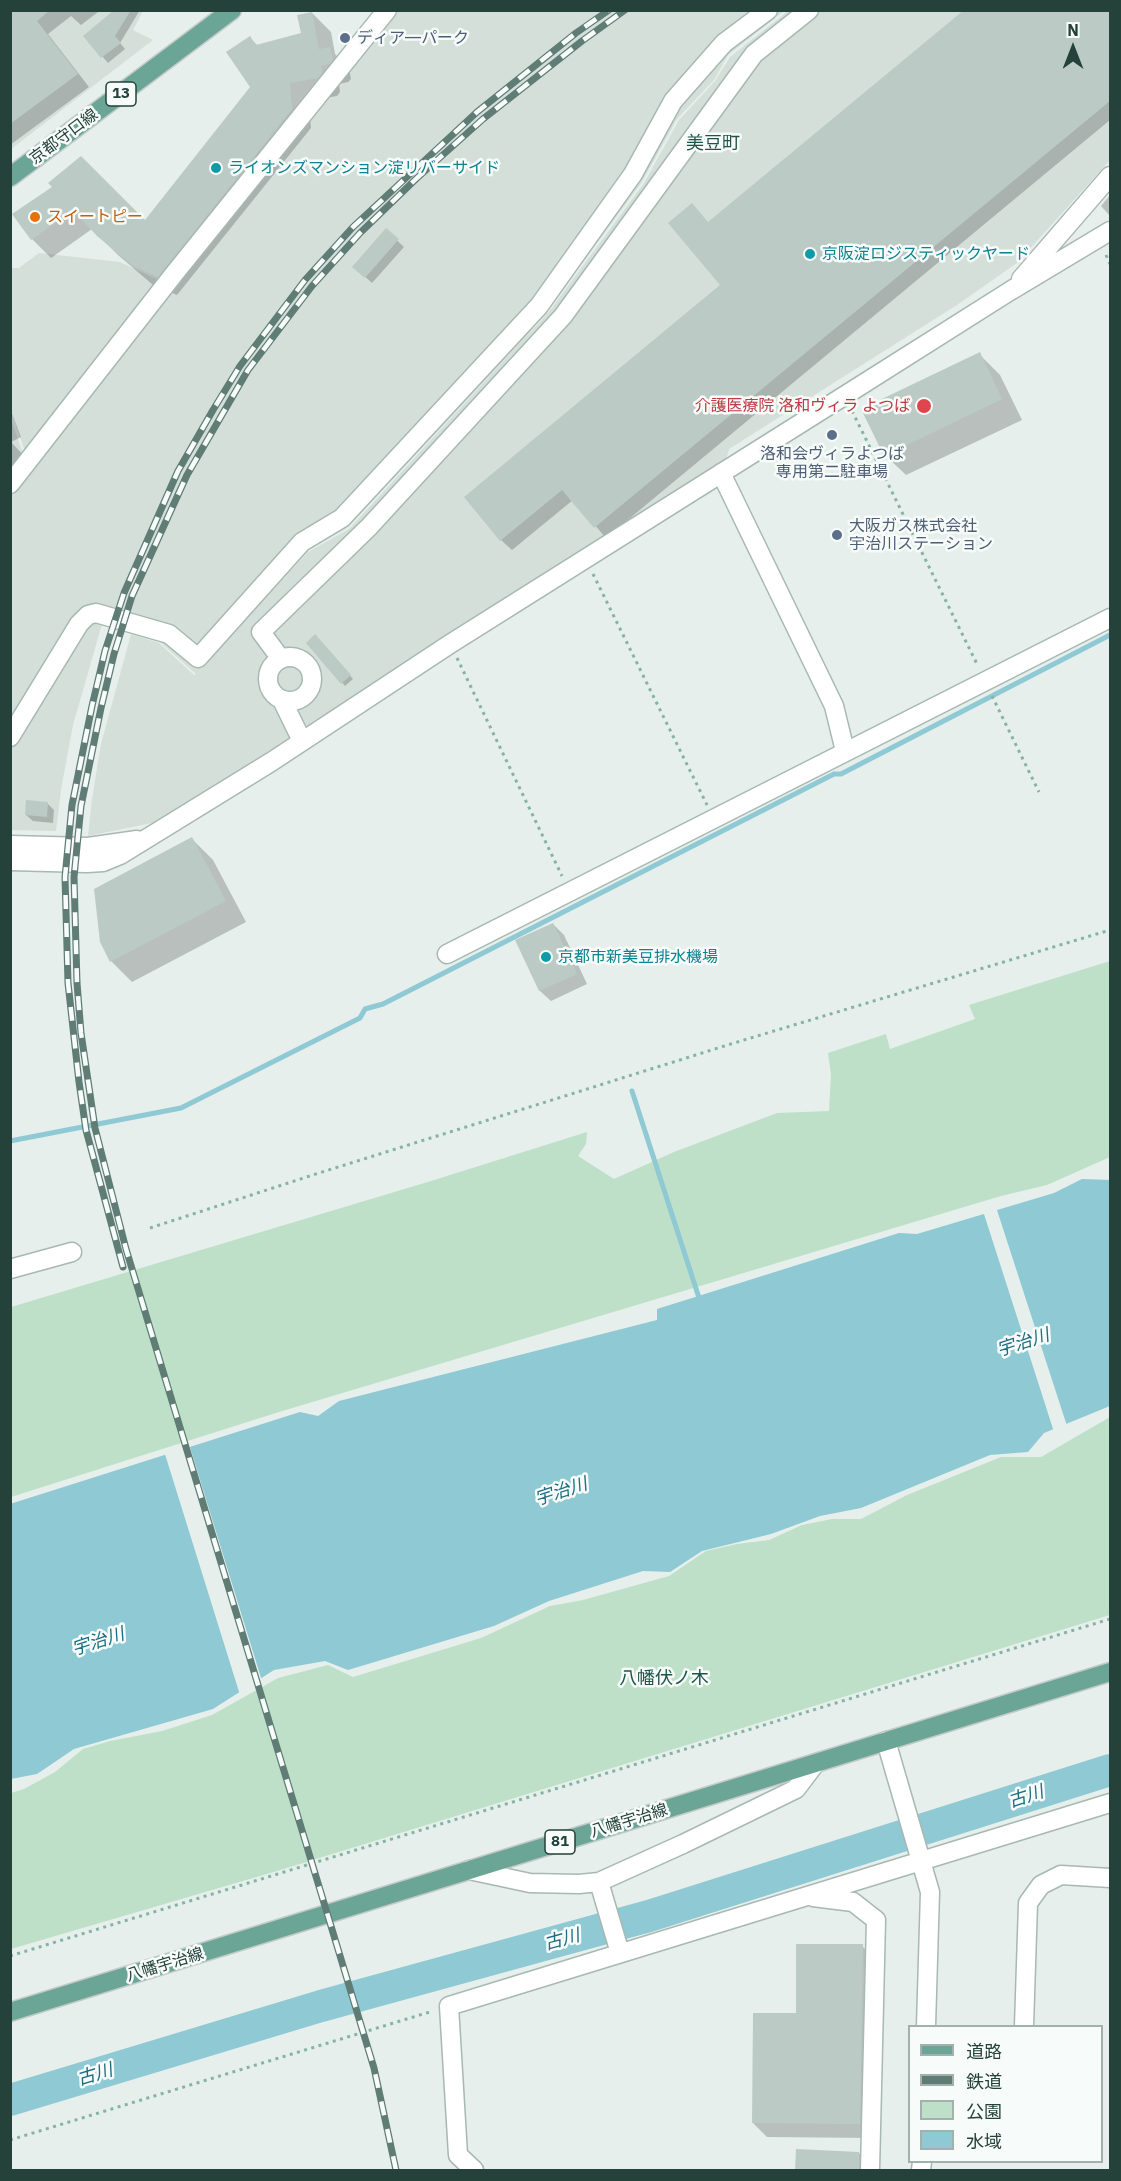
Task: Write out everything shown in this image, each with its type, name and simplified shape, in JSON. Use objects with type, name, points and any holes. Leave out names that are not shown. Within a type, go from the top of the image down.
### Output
[{"type":"main road","name":"京都守口線","points":[[10,177],[232,10]]},
{"type":"main road","name":"八幡宇治線","points":[[10,2012],[1110,1672]]},
{"type":"street","points":[[10,484],[174,274],[387,10]]},
{"type":"street","points":[[10,737],[79,624],[88,615],[96,613],[169,634],[198,658],[303,542],[342,518],[539,306],[633,174],[673,101],[724,44],[768,10]]},
{"type":"street","points":[[281,659],[261,632],[369,527],[563,316],[754,54],[808,10]]},
{"type":"street","points":[[1010,291],[1110,176]]},
{"type":"street","points":[[10,861],[103,862],[120,855],[1010,291],[1110,231]]},
{"type":"street","points":[[722,473],[834,706],[845,751]]},
{"type":"street","points":[[447,954],[1110,618]]},
{"type":"street","points":[[282,700],[290,701],[303,697],[308,692],[312,679],[307,666],[302,661],[281,659],[271,668],[268,680],[272,692],[282,700],[302,741]]},
{"type":"street","points":[[10,845],[88,847],[150,837]]},
{"type":"street","points":[[10,1269],[72,1252]]},
{"type":"street","points":[[886,1741],[930,1892],[926,2025]]},
{"type":"street","points":[[469,1870],[530,1883],[599,1882],[796,1789],[815,1764]]},
{"type":"street","points":[[474,2170],[458,2155],[449,2006],[618,1946],[805,1896],[1110,1803]]},
{"type":"street","points":[[1024,2025],[1029,1903],[1041,1885],[1060,1875],[1110,1878]]},
{"type":"street","points":[[599,1882],[618,1946]]},
{"type":"street","points":[[805,1896],[853,1902],[876,1920],[870,2170]]},
{"type":"path","points":[[844,396],[1039,792]]},
{"type":"path","points":[[586,559],[714,820]]},
{"type":"path","points":[[450,644],[570,891]]},
{"type":"path","points":[[150,1228],[712,1050],[1110,930]]},
{"type":"path","points":[[10,1956],[1110,1619]]},
{"type":"path","points":[[10,2140],[449,2006]]},
{"type":"shaded area","points":[[11,11],[143,11],[133,30],[153,40],[11,149]]},
{"type":"shaded area","points":[[380,11],[784,11],[728,55],[714,80],[677,119],[642,182],[525,338],[548,313],[644,183],[679,120],[715,81],[730,57],[788,11],[1110,11],[1110,160],[1017,263],[957,305],[729,449],[726,460],[157,822],[88,836],[101,744],[131,634],[159,643],[194,675],[196,674],[160,642],[102,624],[73,725],[56,831],[11,830],[10,471],[26,455],[11,410],[10,268],[19,268],[39,253],[120,262],[161,281]],"holes":[[[523,340],[349,529],[308,552],[208,660],[307,551],[347,528]]]},
{"type":"shaded area","points":[[10,417],[24,456],[11,466],[10,466]]},
{"type":"green space","points":[[1110,961],[1110,1157],[1047,1185],[1001,1196],[279,1412],[11,1497],[11,1307],[587,1132],[586,1144],[578,1156],[614,1179],[674,1152],[777,1113],[829,1111],[831,1074],[828,1053],[886,1034],[890,1049],[975,1019],[969,1005]]},
{"type":"green space","points":[[1110,1417],[1110,1615],[277,1871],[11,1949],[11,1793],[24,1789],[55,1772],[83,1749],[110,1741],[162,1731],[212,1715],[278,1678],[328,1665],[353,1677],[481,1638],[550,1606],[583,1600],[669,1576],[706,1551],[769,1540],[802,1525],[832,1519],[861,1519],[907,1495],[1001,1457],[1041,1457]]},
{"type":"water","name":"宇治川","points":[[1082,1179],[1110,1180],[1110,1406],[1044,1433],[1028,1452],[990,1455],[861,1508],[820,1516],[771,1534],[702,1551],[670,1572],[643,1571],[549,1601],[494,1626],[348,1670],[325,1661],[274,1670],[213,1709],[74,1749],[37,1774],[11,1779],[10,1504],[300,1412],[318,1416],[339,1401],[657,1320],[657,1309],[899,1233],[917,1234],[1054,1193]]},
{"type":"pier","points":[[996,1207],[1067,1426],[1054,1432],[983,1211]]},
{"type":"pier","points":[[189,1444],[262,1681],[240,1695],[164,1451]]},
{"type":"building","points":[[10,10],[50,10],[37,21],[78,74],[10,124]]},
{"type":"building","points":[[114,10],[131,10],[115,36],[121,43],[101,58],[83,36]]},
{"type":"building","name":"京阪淀ロジスティックヤード","points":[[964,10],[1110,10],[1110,101],[594,528],[562,490],[500,541],[464,497],[720,285],[668,223],[692,203],[708,222]]},
{"type":"building","name":"ライオンズマンション淀リバーサイド","points":[[312,12],[319,49],[330,47],[333,60],[321,66],[322,73],[318,78],[290,83],[292,109],[158,277],[133,266],[97,236],[73,210],[31,240],[12,214],[52,187],[48,183],[81,156],[145,220],[250,87],[226,52],[250,36],[256,45],[301,33],[297,15]]},
{"type":"building","points":[[386,228],[399,239],[365,278],[352,267]]},
{"type":"building","points":[[980,352],[1002,399],[884,456],[861,409]]},
{"type":"building","points":[[315,634],[351,675],[341,684],[306,643]]},
{"type":"building","points":[[26,800],[48,802],[47,817],[25,815]]},
{"type":"building","points":[[192,837],[226,901],[110,962],[100,942],[94,889]]},
{"type":"building","name":"京都市新美豆排水機場","points":[[553,923],[577,974],[539,991],[515,940]]},
{"type":"building","points":[[796,1944],[863,1944],[860,2124],[752,2123],[753,2013],[796,2013]]},
{"type":"building","points":[[796,2149],[859,2152],[859,2170],[795,2170]]},
{"type":"waterway","points":[[10,1141],[181,1108],[360,1018],[365,1009],[383,1004],[834,774],[841,774],[1110,635]]},
{"type":"waterway","points":[[632,1091],[700,1301]]},
{"type":"waterway","name":"古川","points":[[10,2100],[321,2006],[649,1916],[1110,1770]]},
{"type":"railway","points":[[123,1267],[86,1130],[68,983],[65,877],[72,805],[92,706],[105,651],[124,593],[178,471],[213,410],[240,366],[305,280],[353,227],[477,112],[576,33],[609,10]]},
{"type":"railway","points":[[396,2170],[374,2068],[126,1249],[95,1128],[81,1033],[77,983],[74,877],[81,806],[114,654],[132,596],[187,475],[248,370],[312,286],[360,233],[417,178],[483,119],[625,10]]},
{"type":"place","name":"ディア―パーク","points":[[345,38]]},
{"type":"place","name":"ライオンズマンション淀リバーサイド","points":[[216,168]]},
{"type":"place","name":"スイートピー","points":[[35,217]]},
{"type":"place","name":"京阪淀ロジスティックヤード","points":[[810,254]]},
{"type":"place","name":"介護医療院 洛和ヴィラ よつば","points":[[924,406]]},
{"type":"place","name":"洛和会ヴィラよつば 専用第二駐車場","points":[[832,435]]},
{"type":"place","name":"大阪ガス株式会社 宇治川ステーション","points":[[837,535]]},
{"type":"place","name":"京都市新美豆排水機場","points":[[546,957]]},
{"type":"district","name":"美豆町","points":[[713,144]]},
{"type":"district","name":"八幡伏ノ木","points":[[664,1679]]}]
